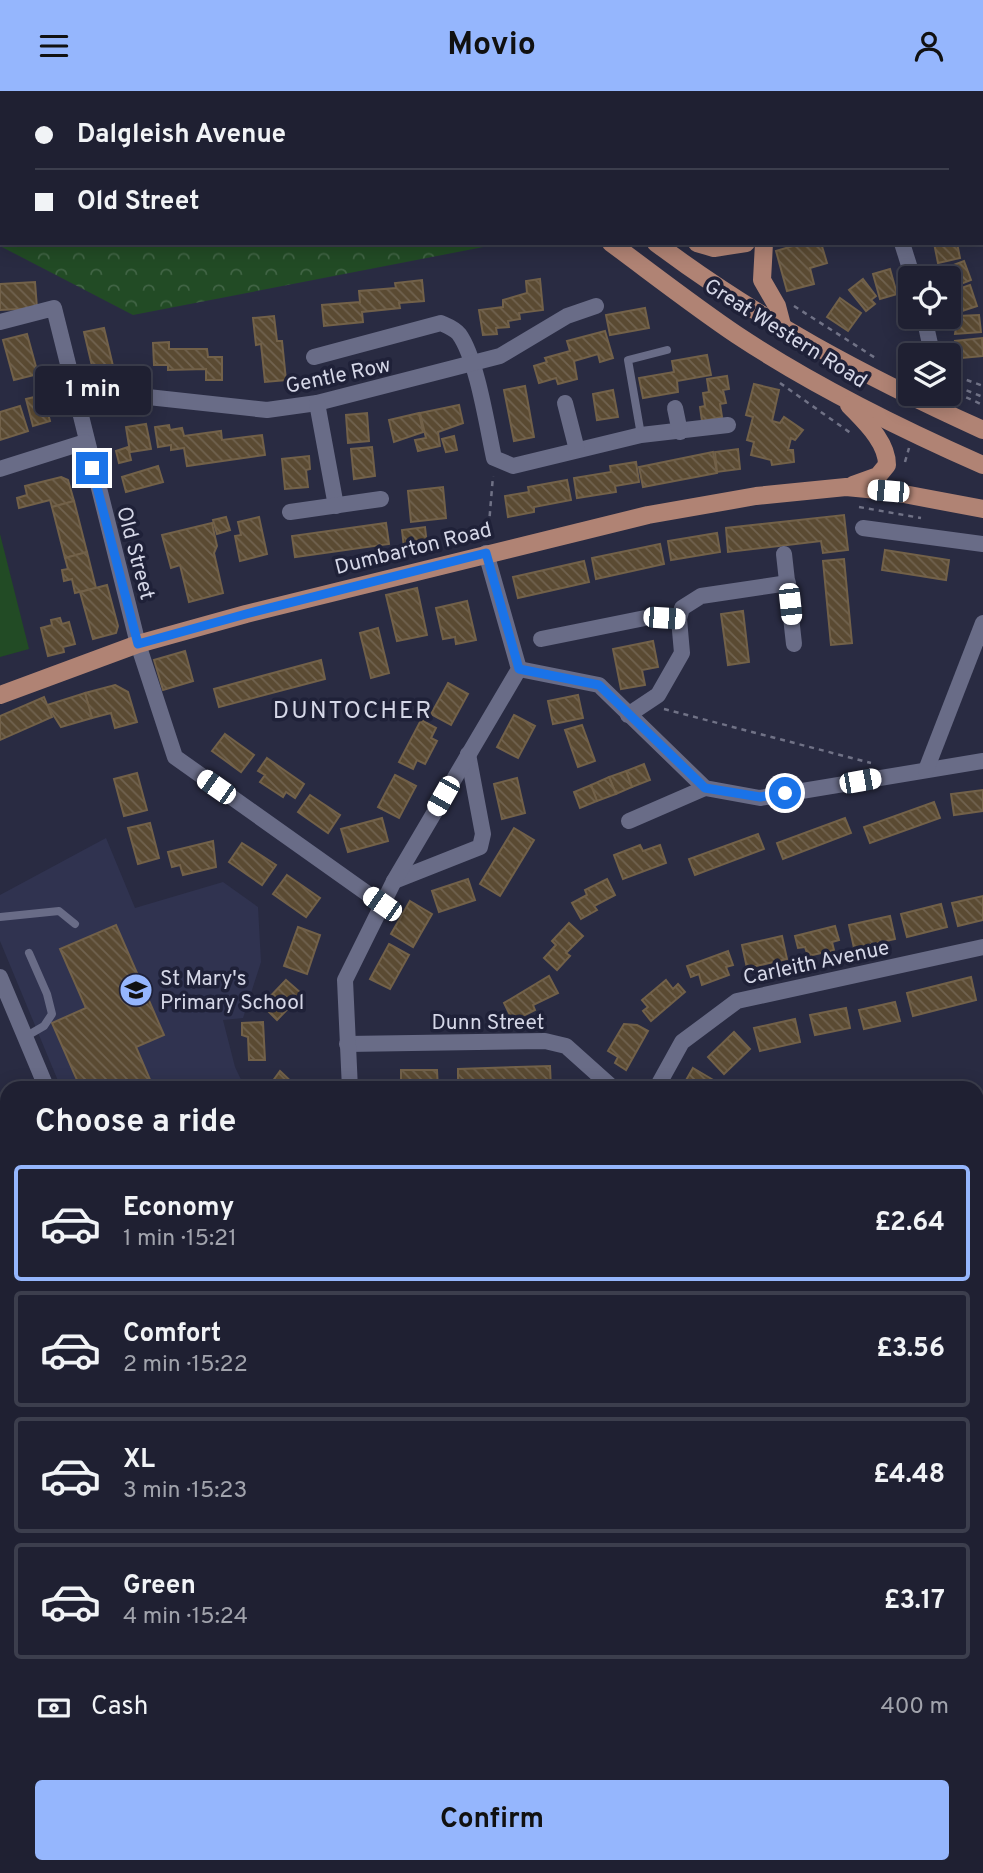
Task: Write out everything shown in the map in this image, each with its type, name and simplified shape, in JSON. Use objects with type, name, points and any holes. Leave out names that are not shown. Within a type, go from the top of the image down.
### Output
[{"type":"main road","name":"Great Western Road","points":[[614,245],[739,336],[840,395],[983,465]]},
{"type":"main road","name":"Great Western Road","points":[[659,245],[783,328],[902,392],[983,430]]},
{"type":"main road","points":[[703,245],[714,248],[733,245]]},
{"type":"main road","points":[[764,245],[762,280],[777,306],[783,328]]},
{"type":"main road","points":[[840,395],[878,438],[887,459],[887,465],[878,476],[846,487]]},
{"type":"main road","points":[[846,487],[888,491],[983,509]]},
{"type":"main road","name":"Dumbarton Road","points":[[0,695],[138,644],[486,553],[648,515],[756,496],[846,487]]},
{"type":"street","points":[[903,245],[909,266]]},
{"type":"street","name":"Gentle Row","points":[[75,398],[102,393],[267,410],[317,403],[472,366],[500,356],[568,316],[596,306]]},
{"type":"street","name":"Old Street","points":[[0,323],[54,308],[85,442],[138,644],[175,757],[382,904]]},
{"type":"street","points":[[314,357],[441,323],[453,327],[461,336],[472,366],[494,458],[513,466],[640,435],[727,425]]},
{"type":"street","points":[[317,403],[336,506]]},
{"type":"street","points":[[565,403],[577,450]]},
{"type":"street","points":[[675,408],[680,432]]},
{"type":"street","points":[[0,469],[85,442]]},
{"type":"street","points":[[290,512],[381,499]]},
{"type":"street","points":[[863,528],[983,544]]},
{"type":"street","points":[[349,1081],[345,980],[394,881],[519,669],[486,553]]},
{"type":"street","points":[[784,554],[794,644]]},
{"type":"street","points":[[628,715],[658,695],[682,653],[679,619],[682,608],[701,596],[788,583]]},
{"type":"street","points":[[541,639],[650,617],[679,619]]},
{"type":"street","points":[[926,770],[983,623]]},
{"type":"street","points":[[519,669],[599,685],[705,788]]},
{"type":"street","points":[[394,881],[480,847],[484,834],[468,754]]},
{"type":"street","points":[[629,821],[705,788],[760,797],[983,761]]},
{"type":"street","name":"Carleith Avenue","points":[[660,1081],[682,1042],[737,1001],[983,947]]},
{"type":"street","points":[[0,977],[44,1081]]},
{"type":"street","name":"Dunn Street","points":[[347,1044],[545,1041],[565,1047],[605,1081]]},
{"type":"lane","points":[[640,435],[628,360],[667,350]]},
{"type":"lane","points":[[0,918],[59,911],[75,924]]},
{"type":"lane","points":[[25,1037],[44,1026],[52,1014],[47,994],[29,953]]},
{"type":"path","points":[[792,304],[879,360]]},
{"type":"path","points":[[888,366],[898,373]]},
{"type":"path","points":[[961,378],[983,386]]},
{"type":"path","points":[[779,383],[853,435]]},
{"type":"path","points":[[961,388],[983,397]]},
{"type":"path","points":[[961,395],[983,405]]},
{"type":"path","points":[[902,473],[910,446]]},
{"type":"path","points":[[486,553],[494,458]]},
{"type":"path","points":[[860,507],[889,512]]},
{"type":"path","points":[[644,704],[883,766]]},
{"type":"shaded area","name":"St Mary's Primary School","points":[[106,838],[135,908],[223,882],[258,907],[261,962],[243,1018],[223,1020],[235,1067],[242,1081],[58,1081],[0,941],[0,895]]},
{"type":"green space","points":[[0,245],[494,245],[133,315]]},
{"type":"green space","points":[[0,534],[29,649],[0,657]]},
{"type":"building","points":[[796,245],[822,245],[827,263],[810,268],[814,284],[787,291],[776,251]]},
{"type":"building","points":[[934,245],[957,245],[960,258],[938,263]]},
{"type":"building","points":[[964,261],[971,280],[961,284],[961,266],[951,266]]},
{"type":"building","points":[[890,269],[897,294],[880,299],[873,274]]},
{"type":"building","points":[[540,279],[543,310],[519,313],[520,319],[508,321],[509,327],[496,328],[497,334],[483,335],[479,310],[503,307],[503,300],[527,293],[526,281]]},
{"type":"building","points":[[863,279],[876,296],[871,300],[875,304],[866,311],[849,290]]},
{"type":"building","points":[[422,280],[424,301],[399,303],[400,308],[362,312],[363,322],[324,326],[322,305],[360,302],[359,291],[396,288],[395,283]]},
{"type":"building","points":[[35,282],[37,308],[0,310],[0,284]]},
{"type":"building","points":[[970,285],[977,306],[961,311],[961,288]]},
{"type":"building","points":[[840,298],[861,313],[848,331],[827,317]]},
{"type":"building","points":[[645,308],[649,328],[610,335],[606,315]]},
{"type":"building","points":[[979,315],[981,332],[955,334],[956,329],[961,329],[961,316]]},
{"type":"building","points":[[274,316],[277,341],[282,341],[286,380],[265,382],[261,344],[256,345],[253,318]]},
{"type":"building","points":[[104,328],[113,366],[93,370],[84,332]]},
{"type":"building","points":[[605,331],[613,358],[600,362],[598,354],[574,361],[577,379],[558,384],[556,378],[539,383],[534,366],[547,362],[545,358],[570,351],[567,341]]},
{"type":"building","points":[[27,334],[38,374],[14,380],[3,340]]},
{"type":"building","points":[[982,338],[983,356],[962,358],[961,343],[955,341]]},
{"type":"building","points":[[169,342],[169,349],[207,349],[208,357],[222,357],[222,380],[206,380],[206,369],[168,370],[168,365],[154,365],[153,343]]},
{"type":"building","points":[[707,355],[711,375],[677,381],[678,392],[643,398],[639,378],[674,372],[672,361]]},
{"type":"building","points":[[727,376],[729,389],[723,390],[726,403],[720,404],[722,417],[702,421],[700,407],[705,406],[703,393],[709,392],[707,379]]},
{"type":"building","points":[[754,384],[779,390],[772,421],[780,423],[784,417],[803,430],[795,440],[791,438],[788,450],[793,450],[794,462],[772,465],[771,460],[751,455],[754,442],[747,440],[753,417],[746,415]]},
{"type":"building","points":[[525,386],[534,437],[514,441],[504,390]]},
{"type":"building","points":[[613,390],[618,417],[597,420],[593,394]]},
{"type":"building","points":[[43,395],[50,421],[33,426],[26,399]]},
{"type":"building","points":[[459,405],[463,423],[438,432],[440,446],[418,451],[415,440],[426,438],[420,413]]},
{"type":"building","points":[[20,406],[28,431],[0,440],[0,412]]},
{"type":"building","points":[[367,413],[369,441],[348,443],[346,415]]},
{"type":"building","points":[[419,413],[423,432],[394,442],[389,420]]},
{"type":"building","points":[[146,424],[151,449],[130,452],[126,427]]},
{"type":"building","points":[[169,425],[170,430],[182,428],[184,436],[221,431],[222,440],[262,435],[265,455],[187,466],[184,448],[171,450],[171,445],[158,447],[155,427]]},
{"type":"building","points":[[454,436],[457,450],[446,452],[442,439]]},
{"type":"building","points":[[128,447],[131,460],[119,463],[116,451]]},
{"type":"building","points":[[372,447],[375,476],[354,479],[351,449]]},
{"type":"building","points":[[738,449],[740,469],[717,472],[715,452]]},
{"type":"building","points":[[713,452],[717,473],[643,487],[639,467]]},
{"type":"building","points":[[309,456],[310,469],[306,470],[308,487],[285,489],[282,459]]},
{"type":"building","points":[[636,462],[639,482],[615,486],[616,492],[577,498],[574,478],[611,472],[610,466]]},
{"type":"building","points":[[158,466],[163,482],[126,492],[122,477]]},
{"type":"building","points":[[61,477],[68,480],[74,501],[52,507],[50,500],[19,508],[17,498],[27,495],[25,486]]},
{"type":"building","points":[[567,480],[571,500],[534,507],[534,512],[508,517],[505,496],[529,492],[528,487]]},
{"type":"building","points":[[443,487],[446,518],[411,522],[408,491]]},
{"type":"building","points":[[74,501],[87,552],[65,558],[52,507]]},
{"type":"building","points":[[844,515],[848,550],[823,553],[821,541],[728,552],[726,528]]},
{"type":"building","points":[[226,517],[230,530],[217,534],[213,520]]},
{"type":"building","points":[[259,517],[267,554],[240,561],[235,536],[241,535],[238,522]]},
{"type":"building","points":[[212,523],[217,546],[214,553],[223,593],[189,602],[180,565],[171,568],[162,535]]},
{"type":"building","points":[[386,523],[389,544],[295,557],[292,536]]},
{"type":"building","points":[[425,527],[427,545],[404,548],[402,530]]},
{"type":"building","points":[[717,533],[720,552],[671,560],[668,541]]},
{"type":"building","points":[[660,544],[664,564],[596,579],[592,558]]},
{"type":"building","points":[[885,550],[949,560],[946,580],[882,570]]},
{"type":"building","points":[[87,552],[96,588],[75,593],[72,579],[64,581],[62,570],[68,569],[65,558]]},
{"type":"building","points":[[844,559],[852,643],[831,645],[823,561]]},
{"type":"building","points":[[584,561],[589,582],[518,598],[513,577]]},
{"type":"building","points":[[107,585],[118,626],[116,633],[93,639],[80,592]]},
{"type":"building","points":[[417,588],[427,635],[397,641],[386,595]]},
{"type":"building","points":[[467,601],[476,640],[456,644],[455,637],[443,639],[436,608]]},
{"type":"building","points":[[743,611],[749,662],[728,665],[721,614]]},
{"type":"building","points":[[60,618],[62,624],[69,622],[75,644],[63,647],[64,652],[48,656],[41,628],[52,625],[51,620]]},
{"type":"building","points":[[378,628],[389,673],[371,678],[360,633]]},
{"type":"building","points":[[653,641],[658,667],[642,670],[645,685],[621,689],[613,649]]},
{"type":"building","points":[[185,651],[193,681],[163,690],[154,660]]},
{"type":"building","points":[[321,660],[325,679],[219,707],[214,689]]},
{"type":"building","points":[[448,683],[468,694],[451,725],[431,714]]},
{"type":"building","points":[[115,685],[128,692],[137,722],[115,728],[111,713],[92,718],[85,693]]},
{"type":"building","points":[[85,693],[92,718],[61,727],[47,705]]},
{"type":"building","points":[[578,695],[583,718],[553,724],[548,701]]},
{"type":"building","points":[[44,697],[52,717],[0,740],[0,716]]},
{"type":"building","points":[[514,715],[535,726],[518,758],[497,747]]},
{"type":"building","points":[[421,720],[436,728],[431,738],[437,741],[425,764],[417,760],[413,769],[399,762]]},
{"type":"building","points":[[582,725],[595,761],[578,767],[565,730]]},
{"type":"building","points":[[225,734],[254,755],[241,772],[212,751]]},
{"type":"building","points":[[267,758],[304,784],[295,798],[286,792],[283,797],[260,782],[265,775],[258,771]]},
{"type":"building","points":[[644,764],[650,780],[632,787],[626,771]]},
{"type":"building","points":[[626,771],[632,787],[616,794],[609,777]]},
{"type":"building","points":[[137,773],[147,810],[124,816],[114,779]]},
{"type":"building","points":[[395,775],[416,786],[399,818],[378,807]]},
{"type":"building","points":[[609,777],[616,794],[597,801],[591,785]]},
{"type":"building","points":[[517,778],[525,813],[502,819],[494,784]]},
{"type":"building","points":[[591,785],[597,801],[580,808],[574,792]]},
{"type":"building","points":[[983,790],[983,811],[954,815],[951,794]]},
{"type":"building","points":[[310,795],[340,815],[328,833],[298,812]]},
{"type":"building","points":[[934,802],[940,818],[870,843],[864,827]]},
{"type":"building","points":[[382,818],[388,841],[348,852],[341,829]]},
{"type":"building","points":[[845,818],[851,833],[783,859],[777,843]]},
{"type":"building","points":[[150,823],[159,858],[138,864],[128,828]]},
{"type":"building","points":[[514,828],[534,840],[500,896],[480,884]]},
{"type":"building","points":[[758,834],[764,849],[695,875],[689,859]]},
{"type":"building","points":[[213,841],[216,867],[183,875],[180,865],[172,867],[168,852]]},
{"type":"building","points":[[242,843],[276,865],[262,885],[229,862]]},
{"type":"building","points":[[640,845],[643,851],[660,845],[666,863],[623,879],[614,855]]},
{"type":"building","points":[[287,875],[320,898],[306,917],[273,894]]},
{"type":"building","points":[[468,879],[475,900],[439,912],[432,891]]},
{"type":"building","points":[[607,879],[615,895],[594,906],[597,910],[581,919],[572,903],[587,895],[585,890]]},
{"type":"building","points":[[983,896],[983,920],[958,926],[952,903]]},
{"type":"building","points":[[410,901],[432,914],[413,947],[391,934]]},
{"type":"building","points":[[941,904],[947,927],[907,937],[901,914]]},
{"type":"building","points":[[890,916],[895,939],[854,948],[849,925]]},
{"type":"building","points":[[569,923],[583,936],[566,953],[570,956],[557,970],[544,958],[556,945],[552,941]]},
{"type":"building","points":[[116,925],[164,1035],[136,1047],[151,1081],[77,1081],[52,1023],[86,1008],[60,949]]},
{"type":"building","points":[[835,926],[839,940],[832,942],[834,950],[808,956],[805,947],[798,948],[795,936]]},
{"type":"building","points":[[298,927],[320,935],[307,974],[284,966]]},
{"type":"building","points":[[782,936],[787,959],[747,968],[742,945]]},
{"type":"building","points":[[389,944],[409,955],[390,989],[370,979]]},
{"type":"building","points":[[728,951],[733,965],[726,967],[729,975],[702,985],[699,974],[691,977],[687,966]]},
{"type":"building","points":[[549,976],[558,993],[533,1005],[535,1010],[513,1021],[504,1003]]},
{"type":"building","points":[[971,977],[976,1000],[913,1016],[907,993]]},
{"type":"building","points":[[286,980],[302,994],[277,1020],[262,1005]]},
{"type":"building","points":[[666,980],[673,989],[678,984],[685,992],[651,1021],[643,1011],[648,1007],[642,1000]]},
{"type":"building","points":[[895,1002],[900,1021],[864,1029],[859,1010]]},
{"type":"building","points":[[846,1008],[850,1028],[815,1035],[810,1015]]},
{"type":"building","points":[[795,1019],[800,1042],[760,1051],[754,1028]]},
{"type":"building","points":[[263,1022],[265,1060],[249,1060],[248,1037],[242,1035],[242,1023]]},
{"type":"building","points":[[624,1024],[637,1025],[648,1031],[626,1070],[615,1063],[618,1057],[608,1051]]},
{"type":"building","points":[[734,1032],[750,1049],[724,1074],[708,1057]]},
{"type":"building","points":[[550,1066],[551,1081],[458,1081],[458,1069]]},
{"type":"building","points":[[693,1068],[715,1081],[686,1081]]},
{"type":"building","points":[[401,1070],[437,1070],[438,1081],[401,1081]]},
{"type":"building","points":[[280,1071],[291,1081],[273,1081]]},
{"type":"place","name":"St Mary's Primary School","points":[[136,990]]},
{"type":"district","name":"DUNTOCHER","points":[[353,710]]},
{"type":"route","points":[[92,468],[138,644],[486,553],[519,669],[599,685],[705,788],[760,797],[785,793]]}]
